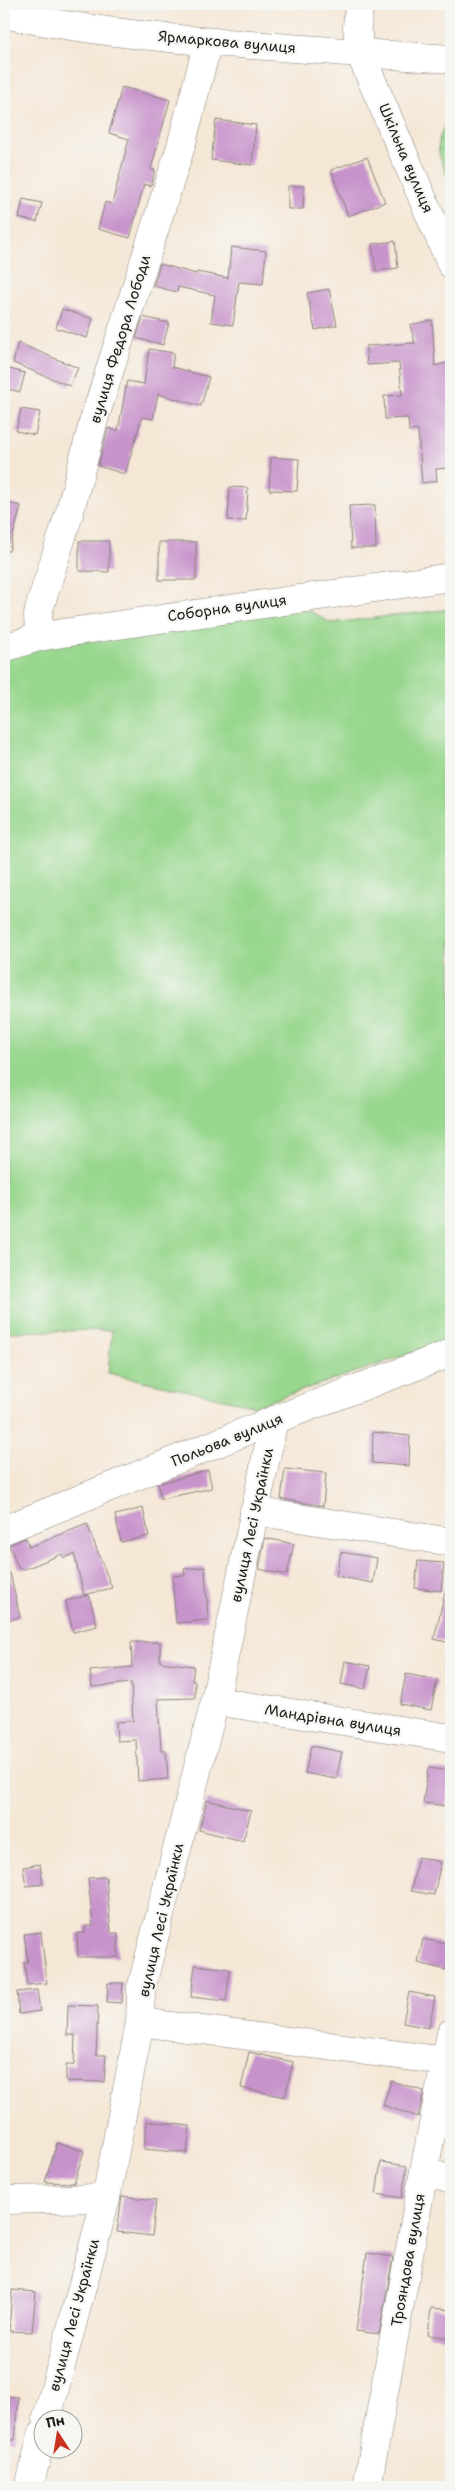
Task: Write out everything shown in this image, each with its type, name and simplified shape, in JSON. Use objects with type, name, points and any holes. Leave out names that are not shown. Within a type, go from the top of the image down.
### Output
[{"type":"street","name":"Шкільна вулиця","points":[[359,4],[357,27],[360,53],[451,264]]},
{"type":"street","name":"Ярмаркова вулиця","points":[[4,14],[58,23],[208,42],[451,59]]},
{"type":"street","name":"вулиця Федора Лободи","points":[[40,637],[38,616],[42,599],[70,511],[96,415],[178,154],[208,42]]},
{"type":"street","name":"Соборна вулиця","points":[[4,648],[40,637],[189,613],[451,577]]},
{"type":"street","name":"Польова вулиця","points":[[4,1530],[274,1420],[451,1353]]},
{"type":"street","name":"вулиця Лесі Українки","points":[[50,2408],[106,2198],[140,2022],[141,1989],[216,1702],[274,1420]]},
{"type":"street","points":[[254,1511],[451,1542]]},
{"type":"street","name":"Мандрівна вулиця","points":[[216,1702],[451,1738]]},
{"type":"street","points":[[140,2022],[446,2061]]},
{"type":"street","name":"Трояндова вулиця","points":[[367,2487],[451,2033]]},
{"type":"street","points":[[424,2171],[451,2180]]},
{"type":"street","points":[[4,2200],[106,2198]]},
{"type":"street","points":[[29,2487],[36,2458]]},
{"type":"green space","points":[[451,115],[451,185],[440,157],[439,142]]},
{"type":"green space","points":[[301,606],[331,623],[451,609],[451,1340],[255,1406],[108,1373],[112,1330],[4,1332],[4,658],[18,650]]},
{"type":"building","points":[[122,87],[170,100],[151,169],[155,170],[151,186],[144,184],[130,238],[98,229],[105,202],[112,204],[129,139],[109,133]]},
{"type":"building","points":[[216,120],[256,125],[252,165],[211,160]]},
{"type":"building","points":[[367,157],[385,202],[348,216],[331,170]]},
{"type":"building","points":[[288,186],[304,186],[303,209],[288,209]]},
{"type":"building","points":[[23,199],[42,203],[37,222],[19,218]]},
{"type":"building","points":[[395,241],[398,268],[376,271],[372,244]]},
{"type":"building","points":[[231,247],[266,251],[263,284],[239,282],[233,325],[211,322],[215,295],[178,287],[177,292],[153,286],[160,264],[196,274],[197,272],[228,278]]},
{"type":"building","points":[[329,289],[337,325],[315,330],[307,293]]},
{"type":"building","points":[[62,309],[93,319],[87,338],[56,328]]},
{"type":"building","points":[[143,317],[169,323],[163,345],[136,338]]},
{"type":"building","points":[[432,320],[435,366],[451,362],[451,468],[436,469],[437,481],[422,483],[418,430],[409,431],[408,418],[385,419],[384,396],[402,395],[399,363],[367,365],[366,346],[415,343],[410,325]]},
{"type":"building","points":[[18,343],[78,368],[70,386],[13,363]]},
{"type":"building","points":[[149,349],[174,353],[172,367],[209,377],[201,406],[158,394],[153,419],[142,417],[125,474],[98,466],[108,428],[118,431],[127,381],[144,384]]},
{"type":"building","points":[[6,368],[25,373],[20,392],[4,388]]},
{"type":"building","points":[[21,409],[40,412],[35,435],[16,431]]},
{"type":"building","points":[[271,457],[299,459],[297,491],[269,490]]},
{"type":"building","points":[[230,487],[248,488],[246,521],[228,520]]},
{"type":"building","points":[[4,502],[21,506],[9,551],[4,551]]},
{"type":"building","points":[[375,505],[376,548],[351,548],[349,506]]},
{"type":"building","points":[[79,541],[109,541],[109,572],[79,571]]},
{"type":"building","points":[[159,542],[196,542],[196,580],[159,580]]},
{"type":"building","points":[[373,1432],[410,1436],[409,1466],[372,1463]]},
{"type":"building","points":[[285,1469],[326,1473],[323,1506],[281,1499]]},
{"type":"building","points":[[208,1470],[212,1488],[161,1499],[158,1484]]},
{"type":"building","points":[[143,1508],[149,1536],[121,1542],[115,1515]]},
{"type":"building","points":[[87,1524],[112,1588],[84,1595],[74,1554],[64,1558],[62,1554],[25,1569],[19,1569],[9,1545],[26,1538],[29,1547]]},
{"type":"building","points":[[265,1538],[294,1544],[287,1575],[259,1569]]},
{"type":"building","points":[[341,1552],[377,1558],[373,1583],[336,1576]]},
{"type":"building","points":[[418,1561],[444,1563],[441,1591],[415,1588]]},
{"type":"building","points":[[205,1567],[208,1620],[176,1623],[172,1576],[185,1575],[184,1569]]},
{"type":"building","points":[[10,1573],[20,1617],[4,1621],[4,1574]]},
{"type":"building","points":[[445,1592],[451,1593],[451,1643],[434,1639]]},
{"type":"building","points":[[89,1595],[97,1626],[73,1632],[66,1601]]},
{"type":"building","points":[[131,1642],[160,1642],[160,1662],[194,1666],[192,1681],[195,1681],[195,1698],[158,1699],[161,1751],[166,1751],[168,1779],[138,1781],[136,1740],[117,1741],[116,1722],[133,1721],[131,1683],[92,1687],[90,1671],[132,1667]]},
{"type":"building","points":[[345,1661],[370,1666],[365,1689],[341,1684]]},
{"type":"building","points":[[406,1674],[437,1680],[431,1710],[400,1704]]},
{"type":"building","points":[[311,1746],[342,1752],[336,1779],[305,1773]]},
{"type":"building","points":[[428,1768],[451,1771],[446,1806],[423,1803]]},
{"type":"building","points":[[207,1800],[251,1811],[243,1841],[199,1830]]},
{"type":"building","points":[[418,1857],[441,1862],[434,1895],[411,1891]]},
{"type":"building","points":[[40,1864],[43,1884],[26,1886],[23,1867]]},
{"type":"building","points":[[106,1877],[111,1933],[118,1933],[118,1957],[78,1957],[77,1933],[85,1933],[85,1926],[93,1926],[88,1878]]},
{"type":"building","points":[[41,1932],[47,1983],[27,1985],[24,1962],[28,1962],[24,1934]]},
{"type":"building","points":[[423,1939],[451,1945],[447,1970],[418,1963]]},
{"type":"building","points":[[195,1965],[230,1969],[226,2001],[191,1997]]},
{"type":"building","points":[[108,1983],[123,1983],[122,2003],[107,2002]]},
{"type":"building","points":[[37,1990],[40,2011],[19,2014],[17,1992]]},
{"type":"building","points":[[409,1992],[435,1997],[429,2028],[403,2023]]},
{"type":"building","points":[[68,2005],[98,2006],[96,2055],[106,2055],[104,2082],[66,2081],[66,2065],[74,2065],[75,2035],[67,2035]]},
{"type":"building","points":[[249,2052],[293,2062],[285,2097],[241,2088]]},
{"type":"building","points":[[391,2081],[424,2091],[418,2117],[383,2105]]},
{"type":"building","points":[[147,2121],[190,2126],[187,2153],[144,2149]]},
{"type":"building","points":[[57,2143],[84,2151],[74,2183],[45,2182]]},
{"type":"building","points":[[381,2162],[407,2166],[402,2198],[376,2194]]},
{"type":"building","points":[[122,2196],[156,2200],[152,2236],[117,2232]]},
{"type":"building","points":[[367,2253],[393,2257],[379,2334],[356,2331]]},
{"type":"building","points":[[12,2290],[36,2292],[32,2332],[9,2331]]},
{"type":"building","points":[[431,2308],[451,2310],[451,2338],[428,2335]]},
{"type":"building","points":[[4,2396],[19,2397],[15,2440],[4,2440]]}]
